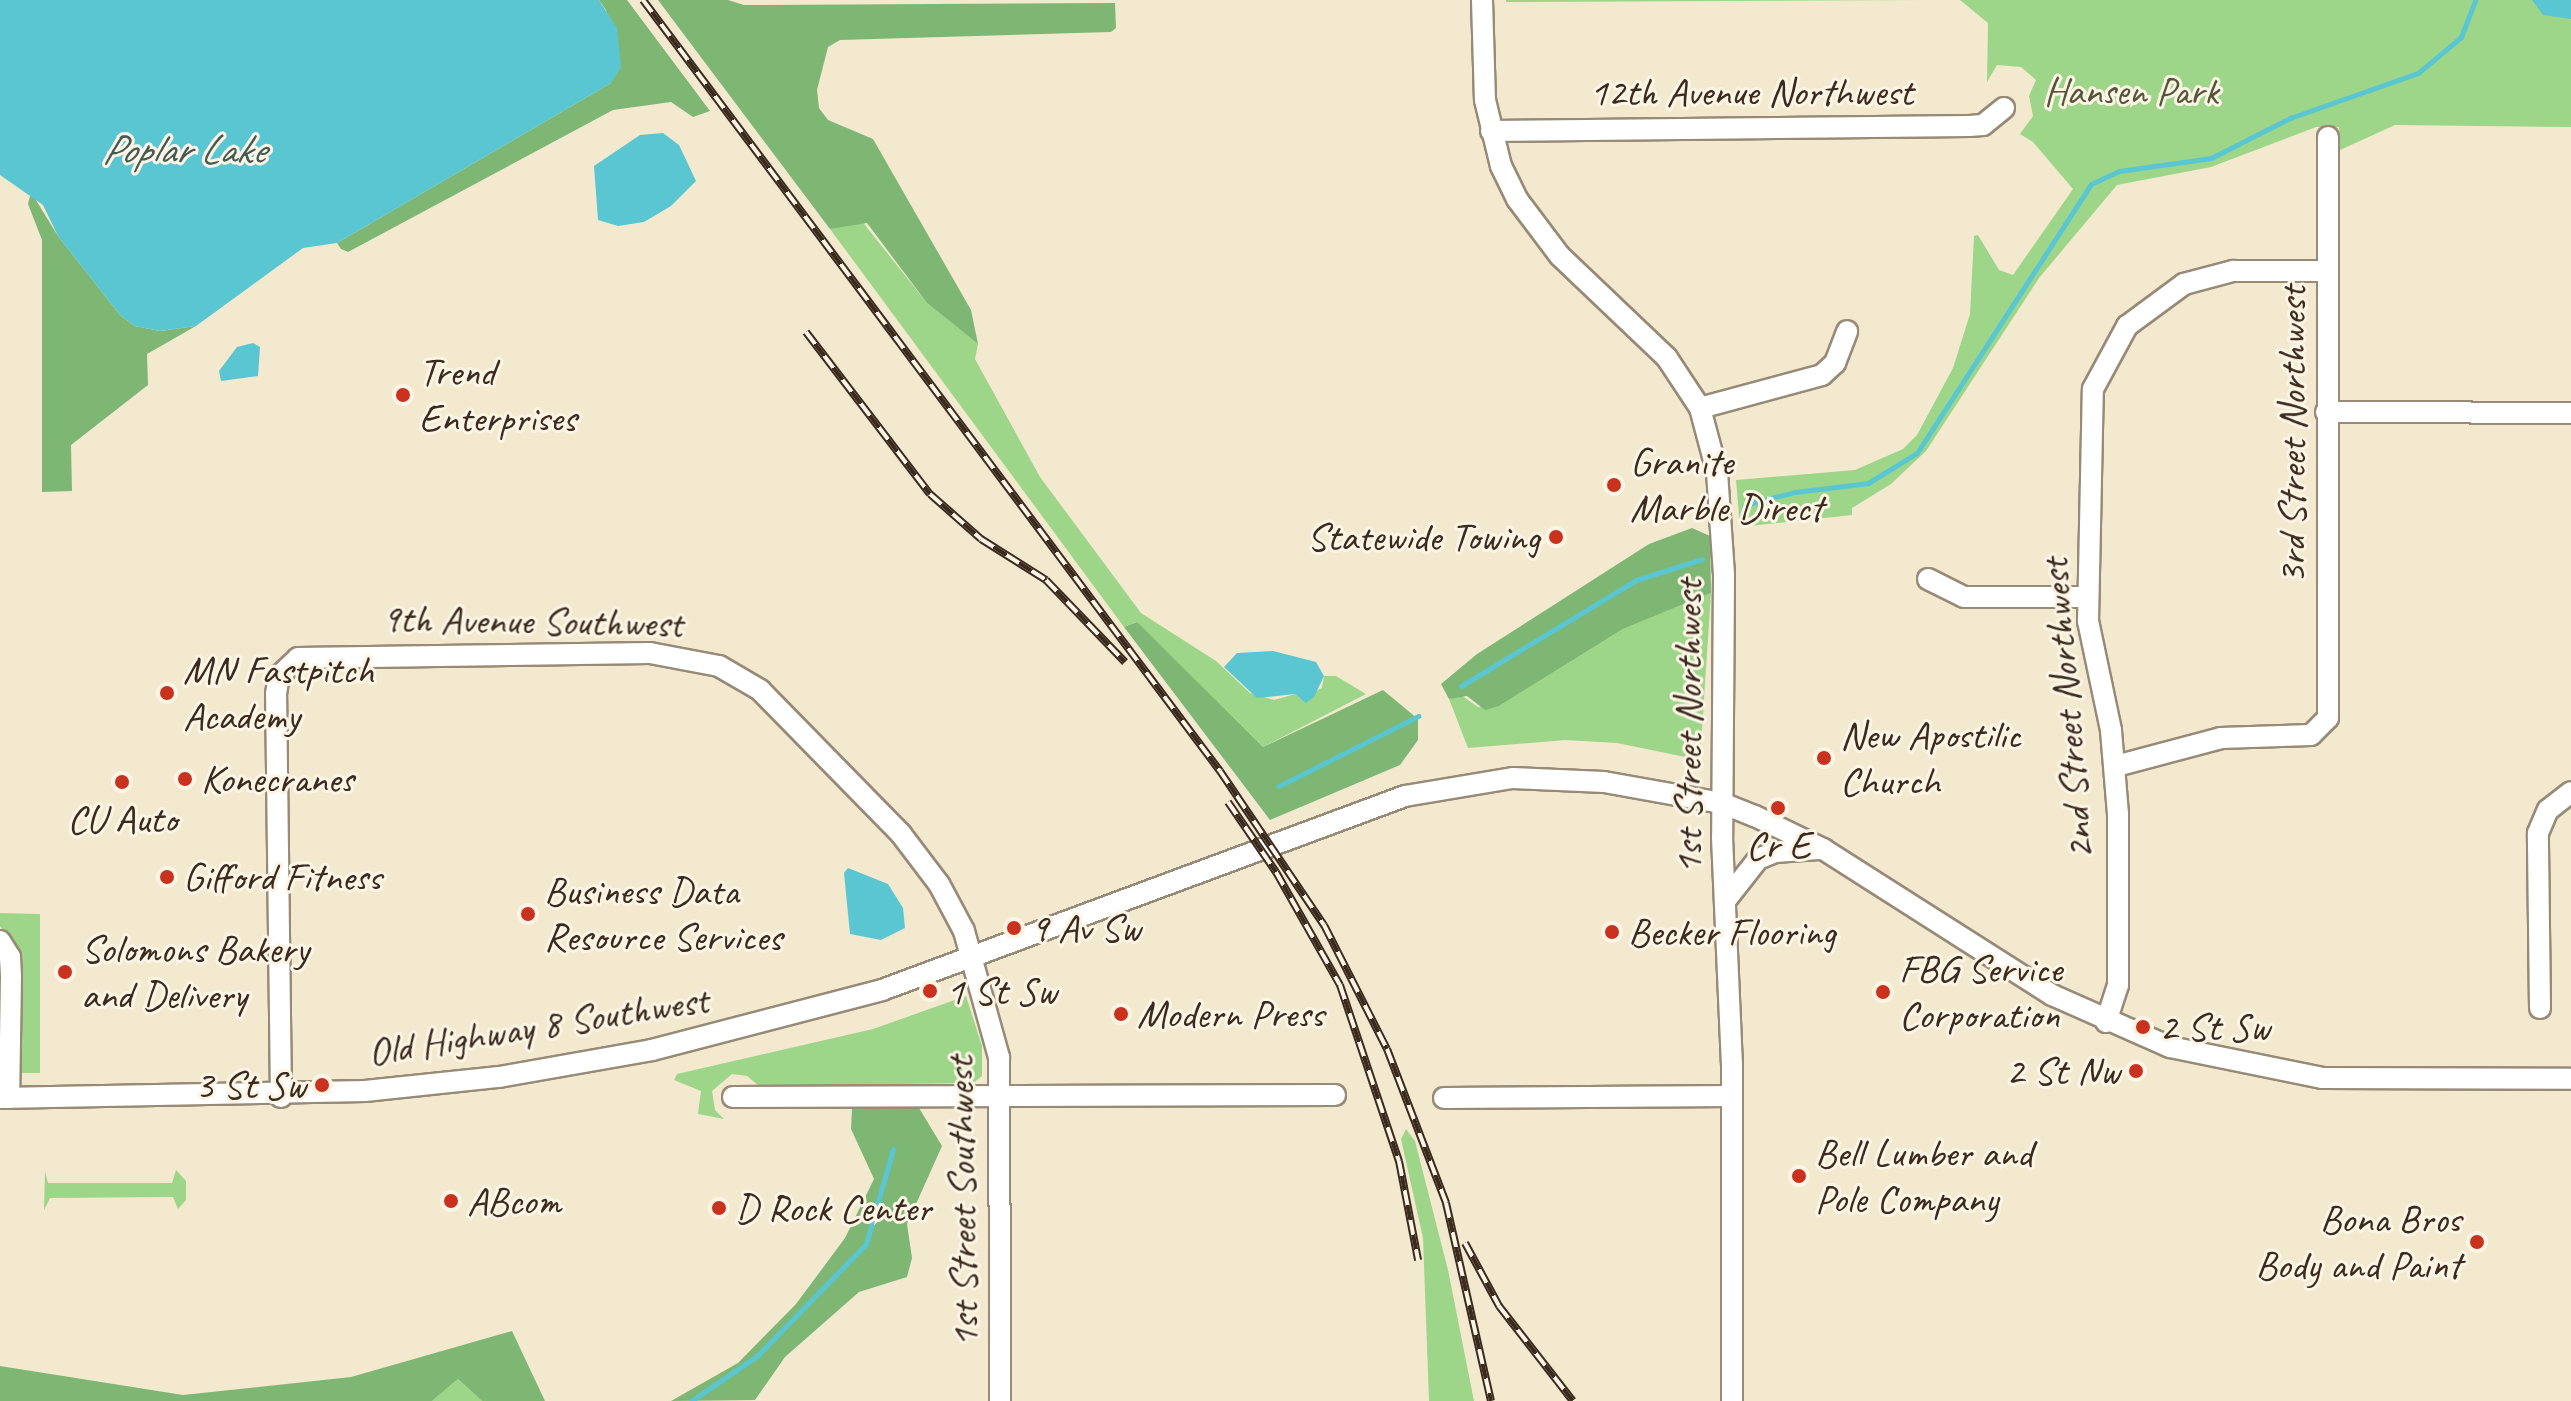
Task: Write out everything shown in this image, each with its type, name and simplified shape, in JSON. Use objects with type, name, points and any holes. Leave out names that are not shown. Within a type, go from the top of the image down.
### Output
[{"type":"street","name":"1st Street Northwest","points":[[1482,0],[1482,67],[1491,131],[1501,166],[1536,229],[1645,332],[1700,408],[1722,509],[1722,803],[1732,1096],[1732,1401]]},
{"type":"street","name":"12th Avenue Northwest","points":[[1491,131],[1969,126],[1983,125],[2004,108]]},
{"type":"street","name":"3rd Street Northwest","points":[[2116,766],[2221,738],[2306,736],[2320,730],[2329,709],[2326,412],[2328,137]]},
{"type":"street","name":"2nd Street Northwest","points":[[2106,1022],[2118,985],[2116,766],[2092,656],[2088,597],[2091,401],[2102,366],[2127,326],[2159,297],[2208,275],[2328,271]]},
{"type":"street","points":[[1700,408],[1822,375],[1835,363],[1847,331]]},
{"type":"street","points":[[2326,412],[2571,413]]},
{"type":"street","points":[[1928,579],[1964,597],[2088,597]]},
{"type":"street","name":"9th Avenue Southwest","points":[[281,1097],[276,694],[279,676],[310,654],[650,653],[719,666],[760,690],[910,845],[947,896],[973,957]]},
{"type":"street","name":"Old Highway 8 Southwest","points":[[4,1098],[281,1097],[450,1083],[652,1050],[882,990],[1405,796],[1513,778],[1604,782],[1722,803]]},
{"type":"street","points":[[2540,1008],[2538,833],[2548,810],[2571,792]]},
{"type":"street","points":[[1722,803],[1823,849],[2009,969],[2106,1022],[2219,1061],[2294,1075],[2366,1081],[2571,1079]]},
{"type":"street","points":[[1725,901],[1758,859],[1775,852],[1823,849]]},
{"type":"street","points":[[0,941],[10,957],[11,976],[4,1098]]},
{"type":"street","name":"1st Street Southwest","points":[[973,957],[993,1022],[1001,1097],[1000,1401]]},
{"type":"street","points":[[733,1097],[1335,1095]]},
{"type":"street","points":[[1444,1098],[1732,1096]]},
{"type":"green space","points":[[599,0],[627,0],[710,111],[693,117],[671,102],[613,110],[348,252],[341,249],[337,243],[611,83],[606,10]]},
{"type":"green space","points":[[658,0],[728,0],[744,5],[1115,3],[1116,28],[1111,32],[840,40],[828,47],[817,90],[819,108],[828,120],[873,139],[971,310],[978,344],[927,303],[867,223],[830,229]]},
{"type":"green space","points":[[1506,0],[1923,0],[1506,2]]},
{"type":"green space","name":"Hansen Park","points":[[1960,0],[2571,0],[2571,127],[2395,125],[2340,150],[2339,127],[2316,127],[2211,167],[2117,185],[2039,278],[1926,451],[1891,484],[1852,508],[1852,515],[1740,527],[1736,480],[1855,470],[1903,449],[1917,435],[1953,368],[1970,314],[1974,236],[1978,235],[1999,270],[2013,275],[2073,189],[2033,142],[2020,134],[2033,116],[2029,96],[2036,80],[2021,67],[1997,65],[1987,82],[1988,23]]},
{"type":"green space","points":[[31,192],[58,236],[120,315],[135,326],[160,331],[196,326],[147,354],[148,385],[71,445],[72,491],[42,492],[42,240],[28,204]]},
{"type":"green space","points":[[861,220],[927,303],[978,344],[975,359],[1040,477],[1141,613],[1216,661],[1250,693],[1274,700],[1295,694],[1300,698],[1322,688],[1324,676],[1336,676],[1366,694],[1263,747],[1136,622],[1124,627],[830,229]]},
{"type":"green space","points":[[1692,528],[1710,536],[1711,593],[1623,629],[1499,706],[1485,710],[1467,696],[1449,699],[1441,684],[1477,654],[1649,544]]},
{"type":"green space","points":[[1711,593],[1700,760],[1617,743],[1565,740],[1468,748],[1449,699],[1461,695],[1478,707],[1499,706],[1623,629]]},
{"type":"green space","points":[[1137,622],[1263,747],[1383,690],[1418,719],[1418,740],[1400,765],[1270,820],[1124,627]]},
{"type":"green space","points":[[0,913],[40,914],[40,1073],[20,1073],[21,958],[0,926]]},
{"type":"green space","points":[[966,996],[982,1046],[982,1076],[973,1083],[759,1086],[747,1076],[732,1074],[712,1091],[715,1110],[724,1119],[698,1114],[701,1091],[674,1080],[677,1074],[873,1029]]},
{"type":"green space","points":[[919,1108],[942,1146],[907,1224],[912,1258],[907,1277],[859,1292],[785,1357],[755,1400],[671,1401],[738,1363],[796,1304],[845,1238],[874,1179],[851,1129],[852,1109]]},
{"type":"green space","points":[[1406,1129],[1415,1141],[1448,1270],[1474,1401],[1429,1401],[1423,1238],[1401,1139]]},
{"type":"green space","points":[[176,1170],[186,1181],[186,1200],[178,1209],[173,1197],[50,1198],[44,1210],[45,1171],[48,1183],[172,1183]]},
{"type":"green space","points":[[512,1331],[545,1401],[482,1401],[458,1379],[432,1401],[0,1401],[0,1366],[183,1395],[351,1377]]},
{"type":"green space","points":[[458,1379],[482,1401],[432,1401]]},
{"type":"water","name":"Poplar Lake","points":[[0,0],[599,0],[617,28],[621,67],[611,83],[337,243],[303,248],[196,326],[160,331],[135,326],[120,315],[58,236],[43,205],[0,175]]},
{"type":"water","points":[[2532,0],[2571,0],[2571,19],[2543,15]]},
{"type":"water","points":[[663,133],[679,145],[696,181],[671,206],[644,222],[618,226],[598,220],[594,166],[640,135]]},
{"type":"water","points":[[253,343],[260,347],[258,376],[221,381],[219,371],[237,347]]},
{"type":"water","points":[[1273,651],[1316,662],[1324,676],[1314,697],[1306,703],[1295,694],[1257,698],[1224,667],[1237,653]]},
{"type":"water","points":[[848,868],[888,884],[903,908],[905,928],[881,940],[850,934],[844,873]]},
{"type":"waterway","points":[[1744,505],[1795,492],[1868,483],[1917,453],[2091,184],[2119,171],[2211,158],[2290,118],[2418,73],[2461,37],[2475,0]]},
{"type":"waterway","points":[[1461,686],[1636,580],[1702,559]]},
{"type":"waterway","points":[[1279,786],[1418,716]]},
{"type":"waterway","points":[[691,1401],[757,1356],[866,1244],[893,1149]]},
{"type":"railway","points":[[643,0],[1220,771],[1324,925],[1387,1049],[1446,1203],[1491,1401]]},
{"type":"railway","points":[[806,332],[930,494],[981,539],[1046,580],[1125,662]]},
{"type":"railway","points":[[1228,802],[1276,872],[1340,985],[1399,1161],[1418,1260]]},
{"type":"railway","points":[[1465,1243],[1499,1306],[1573,1401]]},
{"type":"place","name":"Trend Enterprises","points":[[403,395]]},
{"type":"place","name":"Granite Marble Direct","points":[[1614,485]]},
{"type":"place","name":"Statewide Towing","points":[[1556,537]]},
{"type":"place","name":"MN Fastpitch Academy","points":[[167,693]]},
{"type":"place","name":"New Apostilic Church","points":[[1824,758]]},
{"type":"place","name":"Konecranes","points":[[185,779]]},
{"type":"place","name":"CU Auto","points":[[122,782]]},
{"type":"place","name":"Cr E","points":[[1778,808]]},
{"type":"place","name":"Gifford Fitness","points":[[167,877]]},
{"type":"place","name":"Business Data Resource Services","points":[[528,914]]},
{"type":"place","name":"9 Av Sw","points":[[1014,928]]},
{"type":"place","name":"Becker Flooring","points":[[1612,932]]},
{"type":"place","name":"Solomons Bakery and Delivery","points":[[65,972]]},
{"type":"place","name":"1 St Sw","points":[[930,991]]},
{"type":"place","name":"FBG Service Corporation","points":[[1883,992]]},
{"type":"place","name":"Modern Press","points":[[1121,1014]]},
{"type":"place","name":"2 St Sw","points":[[2143,1027]]},
{"type":"place","name":"2 St Nw","points":[[2136,1071]]},
{"type":"place","name":"3 St Sw","points":[[322,1085]]},
{"type":"place","name":"Bell Lumber and Pole Company","points":[[1799,1176]]},
{"type":"place","name":"ABcom","points":[[451,1201]]},
{"type":"place","name":"D Rock Center","points":[[719,1208]]},
{"type":"place","name":"Bona Bros Body and Paint","points":[[2477,1242]]}]
